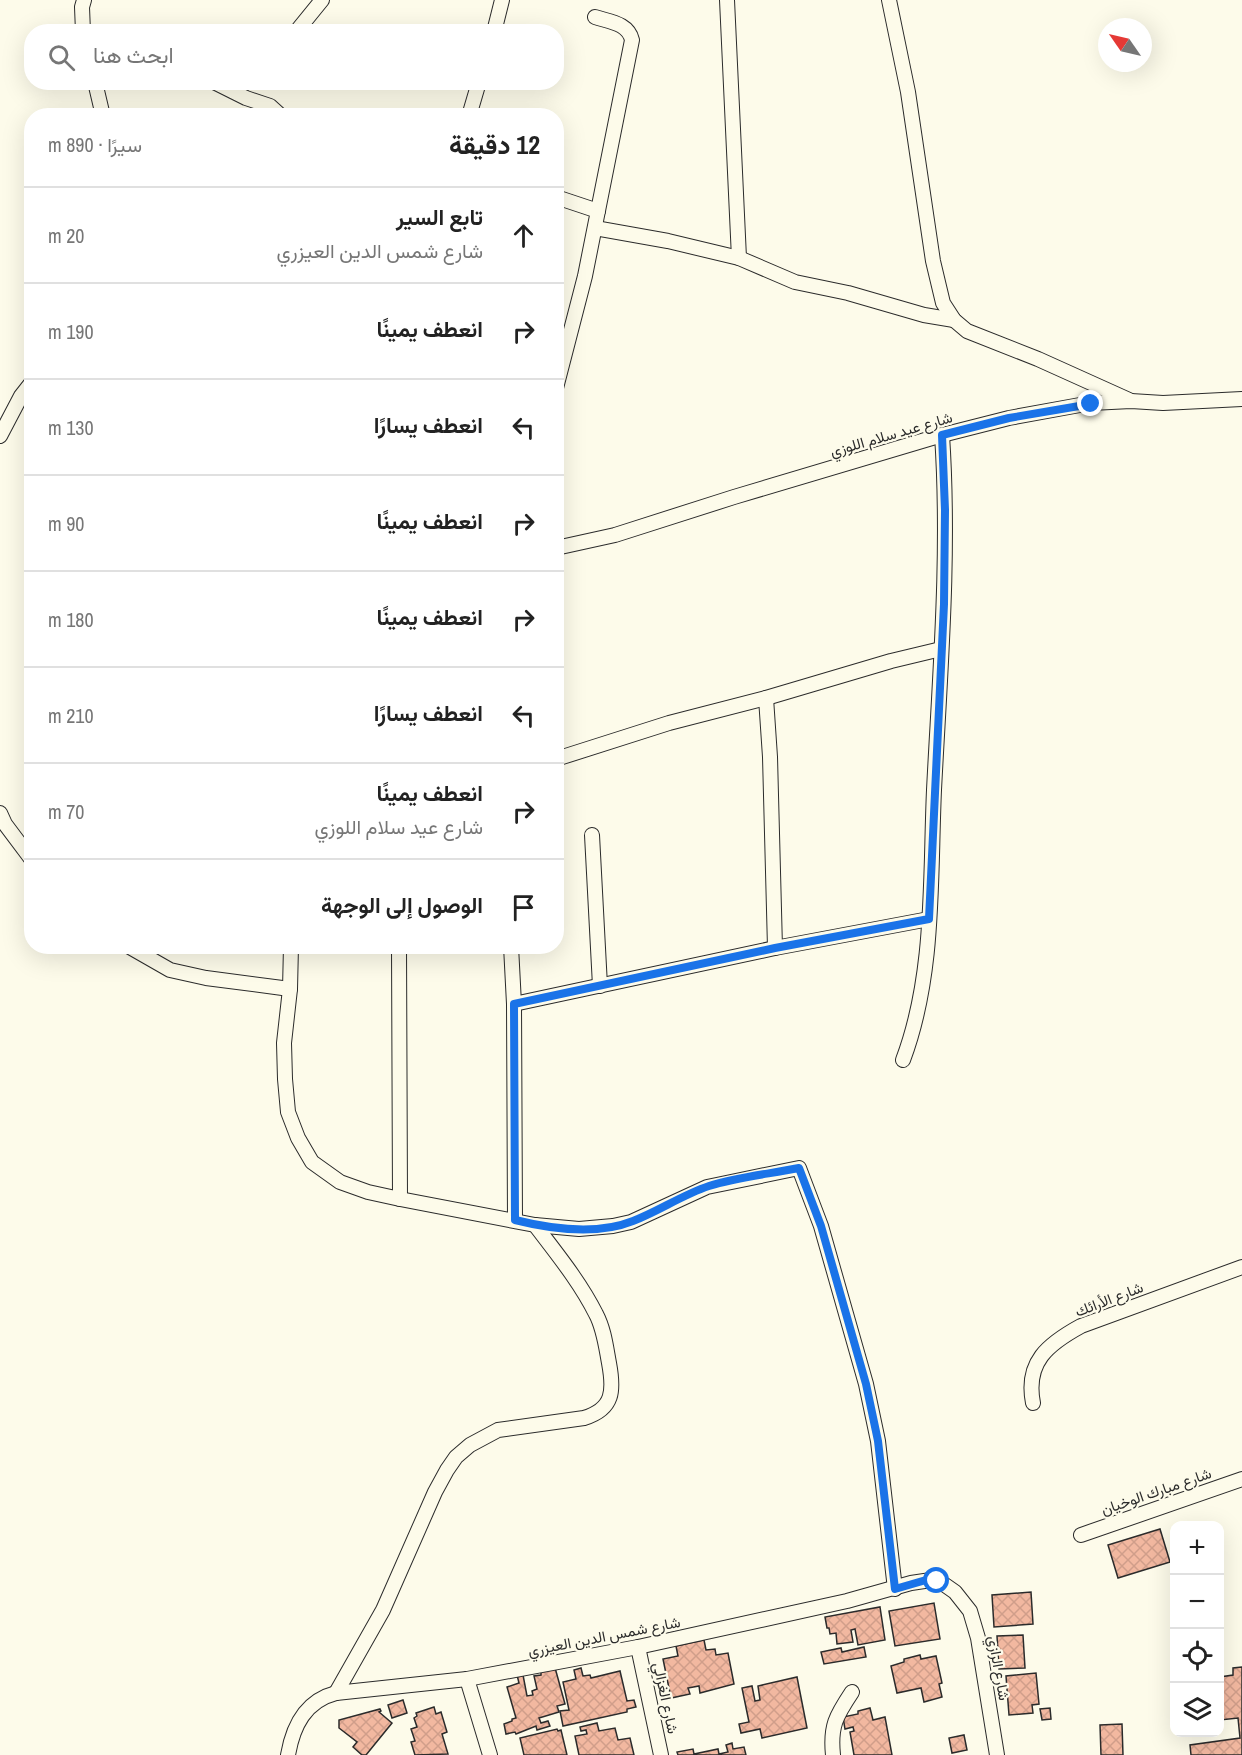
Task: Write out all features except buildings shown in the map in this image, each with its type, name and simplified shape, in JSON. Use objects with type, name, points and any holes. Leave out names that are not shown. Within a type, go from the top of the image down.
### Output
[{"type":"street","points":[[83,24],[84,0]]},
{"type":"street","points":[[302,24],[322,0]]},
{"type":"street","points":[[496,24],[502,0]]},
{"type":"street","points":[[728,0],[739,258]]},
{"type":"street","points":[[890,0],[908,92],[933,261],[943,303],[954,321],[967,331],[1131,400]]},
{"type":"street","points":[[564,355],[595,228],[632,40],[631,34],[622,26],[595,17]]},
{"type":"street","points":[[97,90],[101,108]]},
{"type":"street","points":[[230,90],[272,108]]},
{"type":"street","points":[[471,108],[477,90]]},
{"type":"street","points":[[564,200],[598,211]]},
{"type":"street","points":[[595,228],[668,241],[739,258],[795,282],[848,293],[924,315],[954,321]]},
{"type":"street","points":[[0,436],[24,392]]},
{"type":"street","name":"شارع عيد سلام اللوزي","points":[[564,546],[615,535],[942,435],[1009,418],[1091,404],[1131,400],[1163,404],[1242,399]]},
{"type":"street","points":[[903,1060],[911,1040],[919,1005],[929,919],[945,510],[942,435]]},
{"type":"street","points":[[564,756],[669,723],[941,649]]},
{"type":"street","points":[[766,698],[770,757],[775,948]]},
{"type":"street","points":[[0,813],[5,824],[24,849]]},
{"type":"street","points":[[592,835],[600,987]]},
{"type":"street","points":[[514,1004],[775,948],[929,919]]},
{"type":"street","points":[[142,954],[170,970],[207,978],[290,989]]},
{"type":"street","points":[[291,954],[290,989],[284,1043],[288,1112],[298,1138],[312,1162],[340,1182],[368,1192],[400,1199],[536,1225],[579,1229],[631,1222],[707,1187],[799,1168],[821,1226],[866,1384],[878,1441],[895,1589]]},
{"type":"street","points":[[399,954],[400,1199]]},
{"type":"street","points":[[511,954],[514,1004],[515,1220]]},
{"type":"street","points":[[336,1693],[383,1610],[435,1492],[456,1457],[470,1445],[498,1430],[595,1415],[604,1408],[611,1394],[612,1381],[597,1315],[578,1283],[536,1225]]},
{"type":"street","name":"شارع الأرائك","points":[[1033,1403],[1031,1382],[1035,1367],[1049,1346],[1065,1335],[1081,1326],[1242,1267]]},
{"type":"street","name":"شارع مبارك الوخيان","points":[[1081,1535],[1242,1479]]},
{"type":"street","name":"شارع شمس الدين العيزري","points":[[288,1755],[291,1738],[308,1707],[324,1696],[336,1693],[467,1679],[638,1647],[895,1589],[911,1583],[931,1580],[955,1592]]},
{"type":"street","name":"شارع الرازي","points":[[955,1592],[970,1611],[978,1638],[997,1755]]},
{"type":"street","name":"شارع الغزالي","points":[[638,1647],[662,1755]]},
{"type":"street","points":[[467,1679],[490,1755]]},
{"type":"street","points":[[833,1755],[834,1723],[852,1692]]},
{"type":"route","points":[[937,1581],[926,1580],[895,1589],[878,1441],[866,1384],[821,1226],[799,1168],[707,1187],[631,1222],[613,1226],[579,1229],[536,1225],[515,1220],[514,1004],[775,948],[929,919],[944,604],[945,510],[942,435],[1009,418],[1091,404]]}]
